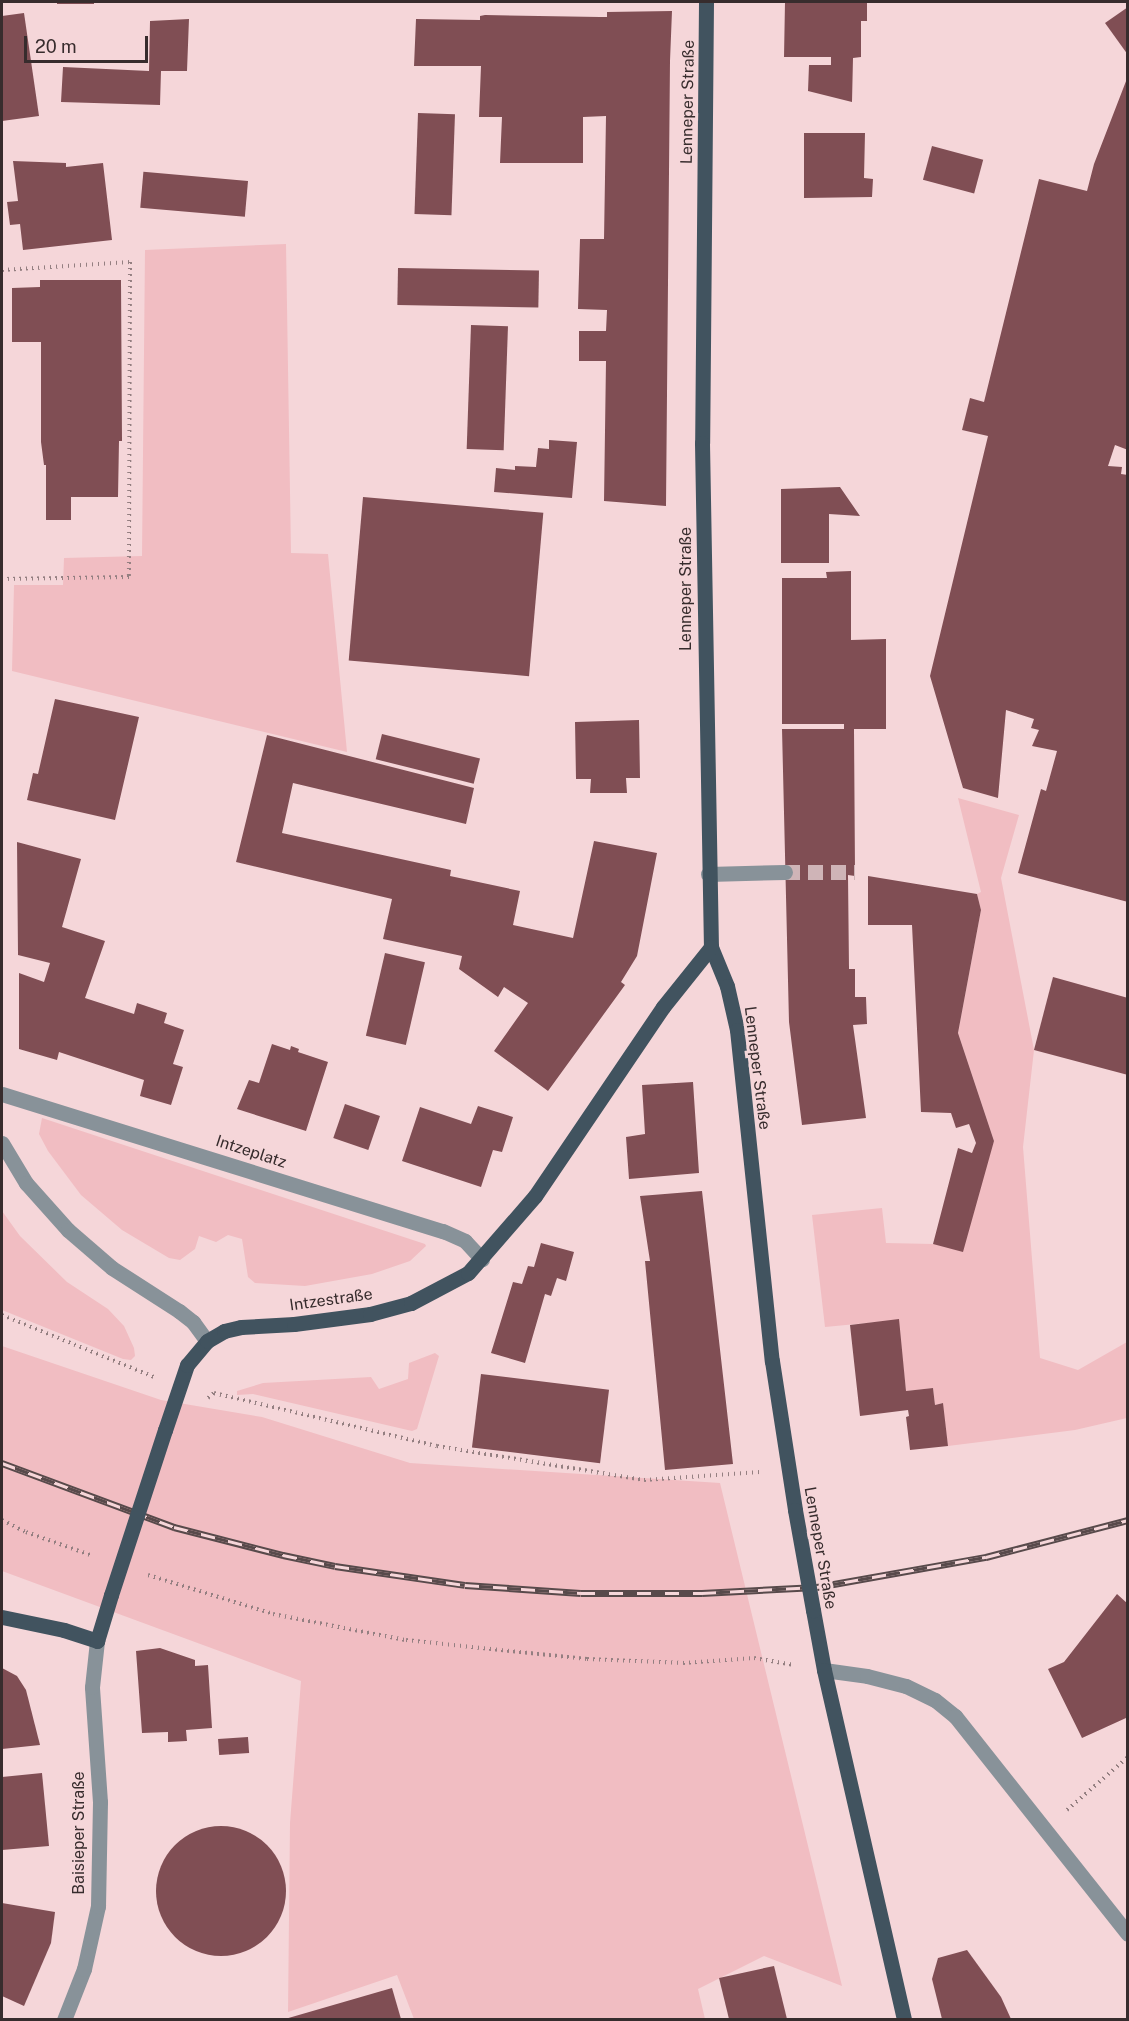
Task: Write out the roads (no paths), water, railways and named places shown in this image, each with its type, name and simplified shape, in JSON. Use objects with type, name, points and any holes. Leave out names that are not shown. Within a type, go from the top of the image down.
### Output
[{"type":"main road","name":"Lenneper Straße","points":[[706,2],[702,443],[711,947],[727,986],[737,1030],[772,1361],[787,1470],[824,1670],[904,2019]]},
{"type":"main road","name":"Intzestraße","points":[[96,1641],[187,1365],[207,1341],[224,1331],[241,1327],[294,1324],[370,1314],[411,1303],[468,1273],[535,1196],[663,1007],[711,947]]},
{"type":"main road","points":[[2,1617],[64,1630],[96,1641]]},
{"type":"street","points":[[708,874],[784,872]]},
{"type":"street","name":"Intzeplatz","points":[[2,1094],[443,1231],[465,1241],[482,1259]]},
{"type":"street","points":[[2,1143],[26,1183],[68,1230],[112,1268],[193,1322],[207,1341]]},
{"type":"street","name":"Baisieper Straße","points":[[64,2019],[84,1969],[98,1906],[100,1802],[92,1687],[96,1641]]},
{"type":"street","points":[[824,1670],[867,1676],[906,1686],[935,1700],[955,1716],[1128,1934]]},
{"type":"tunnel","points":[[785,872],[855,872]]},
{"type":"railway","points":[[2,1463],[174,1527],[283,1555],[335,1566],[465,1585],[581,1593],[702,1593],[817,1587],[986,1557],[1128,1520]]}]
